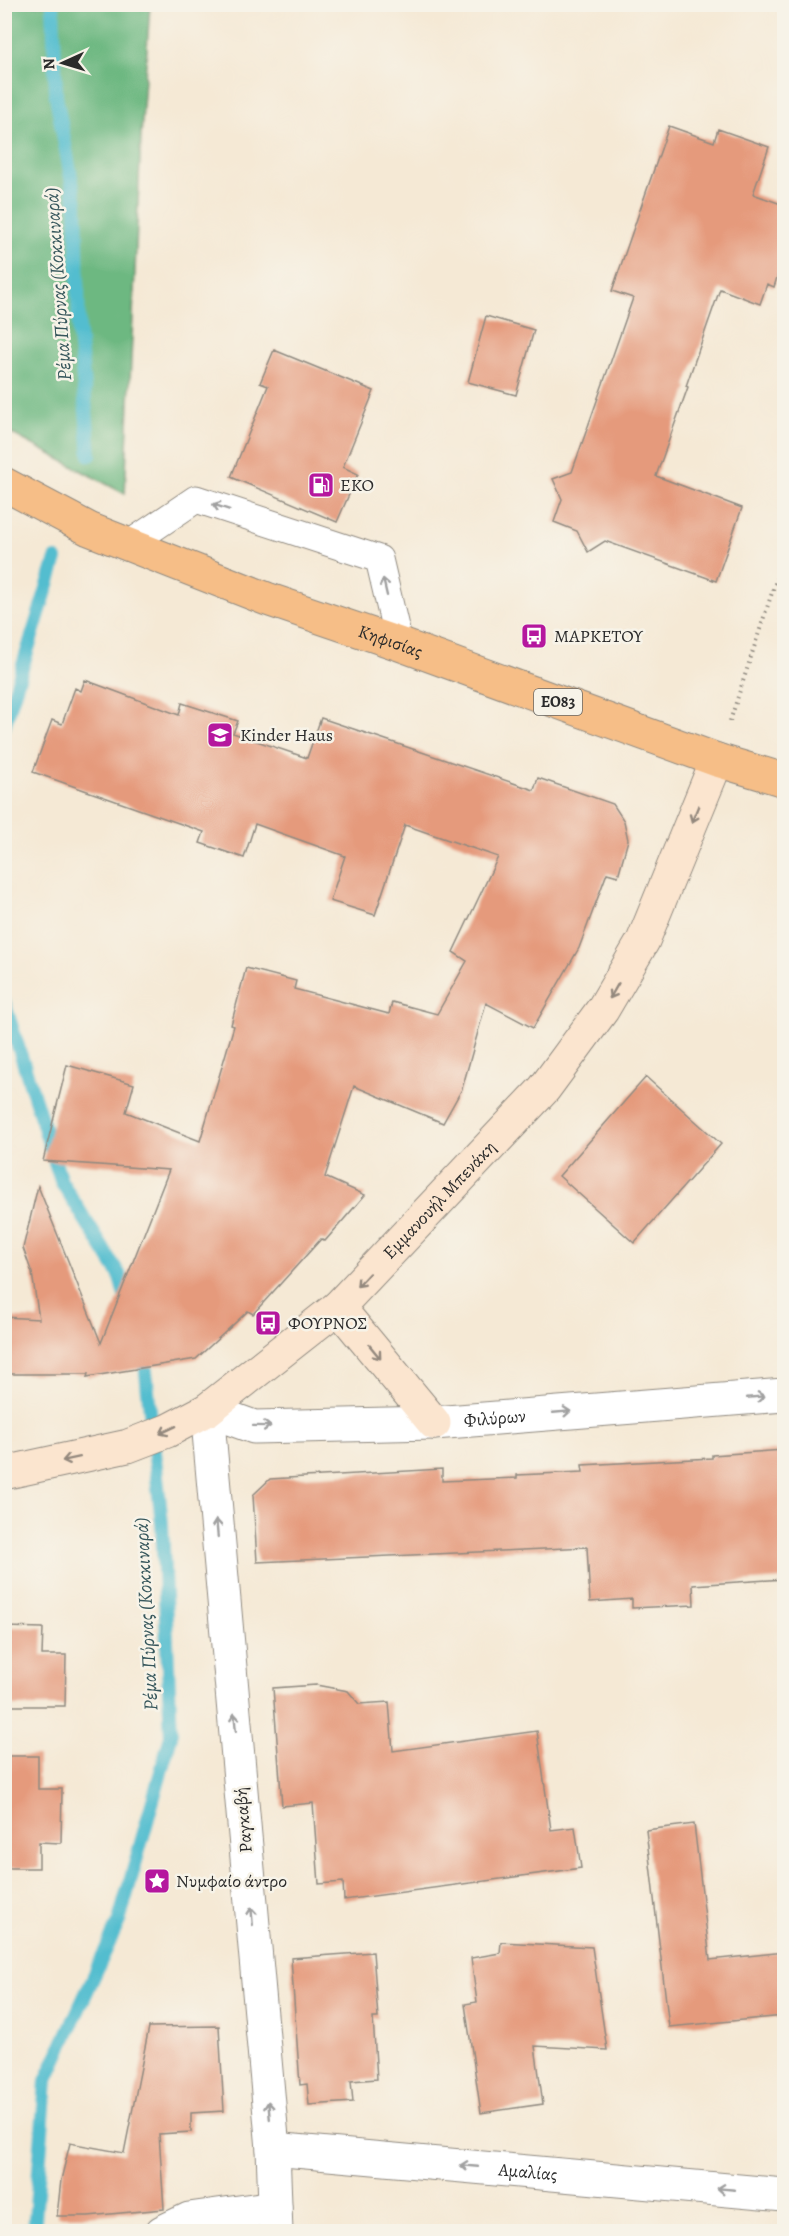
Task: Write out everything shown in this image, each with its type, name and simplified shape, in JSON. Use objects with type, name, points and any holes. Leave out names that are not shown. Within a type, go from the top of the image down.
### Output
[{"type":"main road","name":"Κηφισίας","points":[[14,489],[89,529],[267,599],[399,644],[717,760],[784,780]]},
{"type":"main road","name":"Εμμανουήλ Μπενάκη","points":[[4,1473],[128,1446],[167,1431],[207,1410],[338,1306],[544,1089],[603,1009],[643,941],[717,760]]},
{"type":"main road","points":[[338,1306],[434,1423]]},
{"type":"street","name":"Φιλύρων","points":[[207,1410],[254,1427],[434,1423],[784,1395]]},
{"type":"street","name":"Ραγκαβή","points":[[207,1410],[273,2149],[275,2219]]},
{"type":"street","name":"Αμαλίας","points":[[273,2149],[784,2195]]},
{"type":"street","points":[[162,2232],[189,2220],[275,2219]]},
{"type":"lane","points":[[128,545],[196,499],[379,558],[399,644]]},
{"type":"path","points":[[717,760],[784,556]]},
{"type":"green space","points":[[4,5],[150,5],[141,137],[125,494],[5,430]]},
{"type":"building","points":[[669,126],[714,142],[718,129],[769,147],[753,194],[784,205],[784,255],[774,287],[767,284],[760,304],[720,289],[656,476],[742,508],[716,581],[605,541],[588,552],[577,531],[554,522],[562,499],[553,479],[572,472],[633,298],[612,291]]},
{"type":"building","points":[[486,316],[534,330],[516,395],[468,382]]},
{"type":"building","points":[[274,350],[374,391],[343,467],[358,474],[337,522],[231,477],[268,386],[260,383]]},
{"type":"building","points":[[85,680],[179,715],[182,703],[238,721],[233,733],[307,758],[321,718],[534,790],[538,778],[613,804],[624,821],[628,840],[618,876],[607,873],[579,948],[533,1028],[486,1003],[462,1089],[443,1123],[354,1086],[325,1177],[365,1195],[325,1241],[321,1239],[253,1314],[248,1311],[196,1359],[87,1377],[88,1374],[4,1374],[4,1317],[39,1319],[32,1273],[23,1248],[38,1186],[101,1343],[169,1170],[43,1161],[67,1065],[134,1084],[126,1112],[200,1141],[234,1026],[231,1025],[246,968],[296,981],[294,989],[389,1014],[392,1002],[437,1014],[467,961],[453,952],[498,857],[405,825],[375,915],[330,901],[345,856],[255,824],[244,858],[200,843],[204,832],[33,772],[52,720],[62,724],[75,688],[81,691]]},
{"type":"building","points":[[646,1077],[721,1144],[634,1243],[559,1176]]},
{"type":"building","points":[[784,1450],[784,1579],[693,1585],[694,1605],[632,1608],[632,1599],[590,1602],[587,1547],[257,1562],[253,1495],[270,1479],[442,1469],[442,1481],[517,1478],[517,1475],[583,1472],[582,1465],[712,1458],[712,1455]]},
{"type":"building","points":[[4,1627],[43,1628],[42,1655],[66,1655],[65,1706],[4,1706]]},
{"type":"building","points":[[316,1685],[348,1691],[359,1704],[389,1702],[393,1751],[537,1731],[551,1830],[575,1827],[581,1868],[344,1900],[343,1882],[319,1884],[313,1803],[282,1806],[273,1688]]},
{"type":"building","points":[[4,1756],[38,1756],[38,1789],[62,1789],[61,1843],[39,1842],[39,1868],[4,1868]]},
{"type":"building","points":[[694,1824],[710,1960],[784,1952],[784,2016],[669,2027],[646,1830]]},
{"type":"building","points":[[501,1942],[592,1947],[607,2050],[535,2046],[543,2104],[481,2113],[465,2004],[477,2002],[471,1958],[500,1953]]},
{"type":"building","points":[[373,1952],[378,2018],[373,2018],[377,2079],[351,2081],[353,2102],[309,2105],[307,2084],[300,2085],[291,1958]]},
{"type":"building","points":[[219,2026],[224,2111],[191,2113],[191,2132],[159,2134],[164,2209],[88,2216],[57,2216],[61,2180],[70,2143],[124,2153],[149,2027]]},
{"type":"waterway","name":"Ρέμα Πύρνας (Κοκκιναρά)","points":[[53,4],[56,96],[76,204],[79,334],[90,455]]},
{"type":"waterway","name":"Ρέμα Πύρνας (Κοκκιναρά)","points":[[4,726],[56,559]]},
{"type":"waterway","name":"Ρέμα Πύρνας (Κοκκιναρά)","points":[[4,1002],[61,1181],[119,1274],[127,1303]]},
{"type":"waterway","name":"Ρέμα Πύρνας (Κοκκιναρά)","points":[[34,2232],[46,2081],[119,1921],[171,1736],[162,1524],[145,1363],[141,1350]]},
{"type":"place","name":"EKO","points":[[321,485]]},
{"type":"place","name":"ΜΑΡΚΕΤΟΥ","points":[[534,636]]},
{"type":"place","name":"Kinder Haus","points":[[220,735]]},
{"type":"place","name":"ΦΟΥΡΝΟΣ","points":[[268,1323]]},
{"type":"place","name":"Νυμφαίο άντρο","points":[[157,1881]]}]
